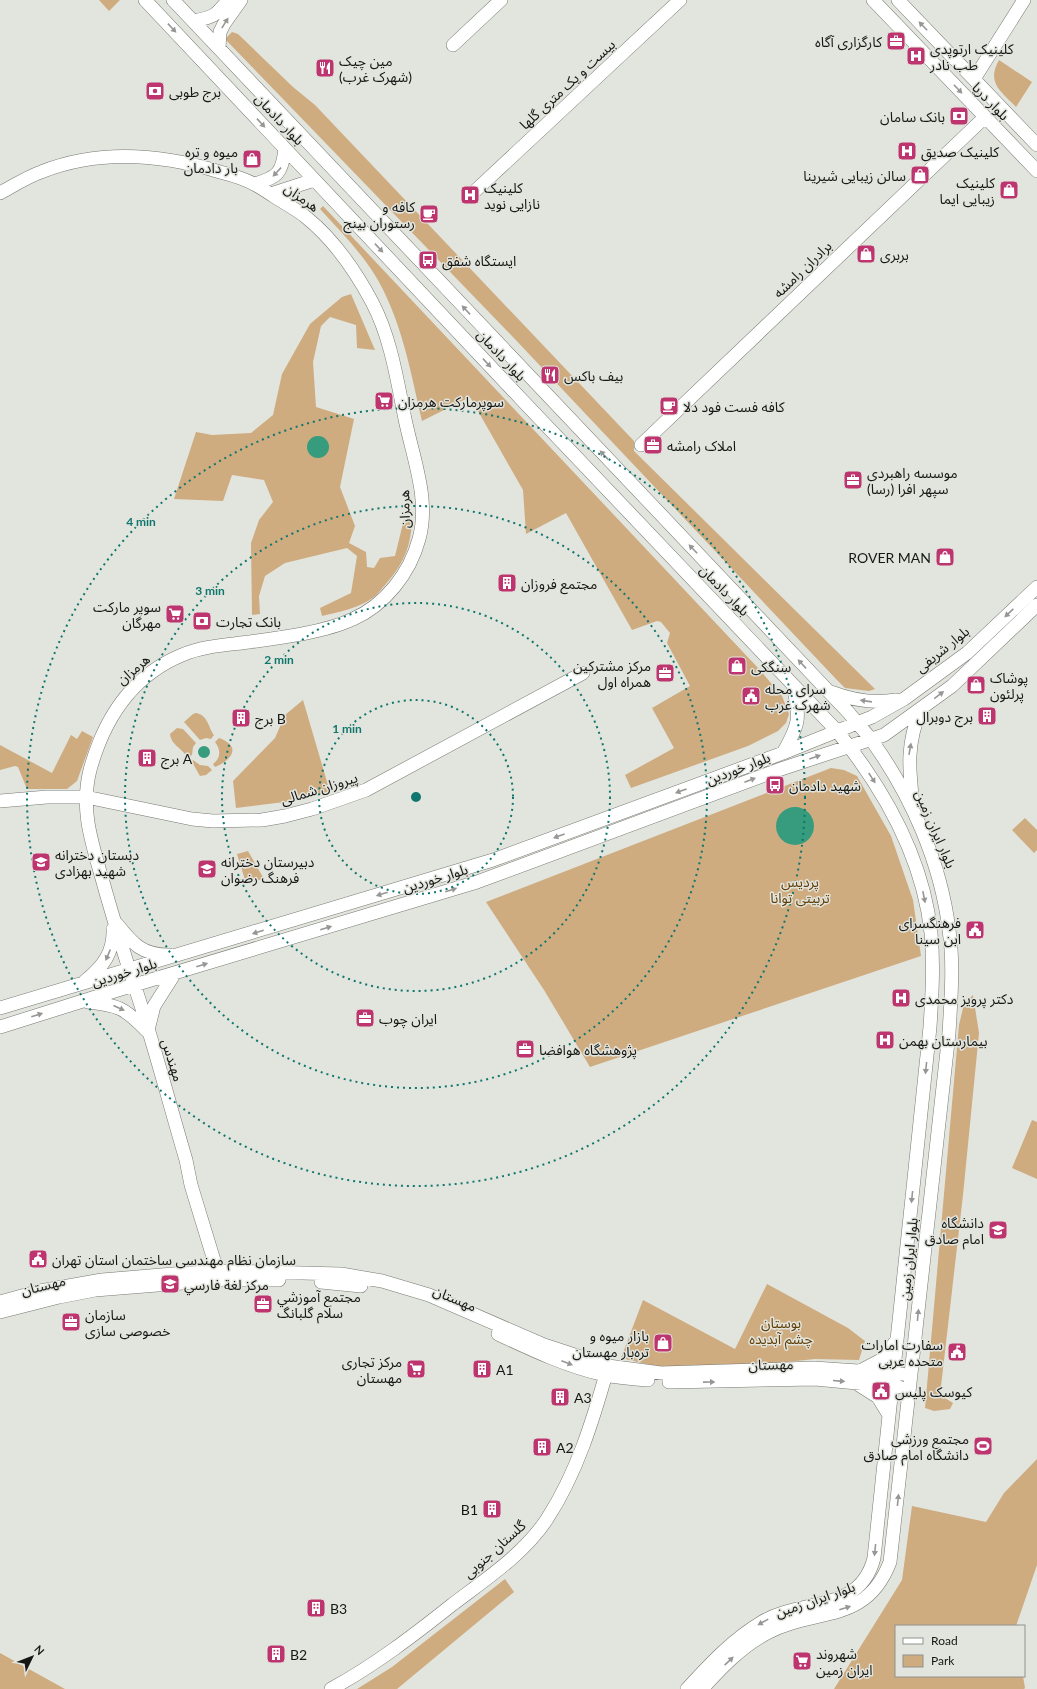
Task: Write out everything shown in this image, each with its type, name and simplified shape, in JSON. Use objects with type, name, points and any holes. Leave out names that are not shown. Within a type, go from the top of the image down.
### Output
[{"type":"main road","name":"بلوار دادمان","points":[[145,0],[640,525],[837,731]]},
{"type":"main road","name":"بلوار دادمان","points":[[173,0],[857,723]]},
{"type":"main road","points":[[193,21],[208,18],[218,13],[228,0]]},
{"type":"main road","points":[[219,48],[220,32],[241,0]]},
{"type":"main road","points":[[453,45],[501,0]]},
{"type":"main road","name":"بیست و یک متری گلها","points":[[475,191],[680,0]]},
{"type":"main road","name":"بلوار دریا","points":[[873,0],[1037,171]]},
{"type":"main road","name":"بلوار دریا","points":[[898,0],[1037,145]]},
{"type":"main road","points":[[974,79],[1024,0]]},
{"type":"main road","name":"برادران رامشه","points":[[641,445],[985,117]]},
{"type":"main road","points":[[254,184],[270,179],[280,170],[283,165],[285,149]]},
{"type":"main road","name":"هرمزان","points":[[0,193],[40,172],[79,161],[114,157],[152,156],[194,164],[234,176],[254,184],[299,212],[322,232],[359,279],[374,306],[394,363],[419,476],[423,505],[420,535],[414,554],[398,582],[377,604],[356,618],[340,624],[316,630],[194,651],[179,656],[151,673],[133,687],[116,708],[109,720],[95,754],[86,797],[87,822],[112,917],[130,970]]},
{"type":"main road","points":[[271,194],[314,180]]},
{"type":"main road","points":[[611,494],[624,492],[629,481]]},
{"type":"main road","points":[[640,525],[636,514],[637,506],[640,504],[654,507]]},
{"type":"main road","name":"بلوار شریفی","points":[[857,723],[904,699],[967,653],[1037,587]]},
{"type":"main road","points":[[872,740],[884,735],[921,709],[966,673],[1037,605]]},
{"type":"main road","name":"پیروزان شمالی","points":[[0,801],[47,797],[86,797],[192,819],[213,821],[262,820],[305,811],[366,790],[583,673]]},
{"type":"main road","points":[[783,753],[795,733],[799,709],[794,686]]},
{"type":"main road","points":[[829,692],[850,699],[872,702],[886,702],[904,699]]},
{"type":"main road","points":[[914,815],[909,758],[914,727],[921,709]]},
{"type":"main road","name":"بلوار خوردین","points":[[0,1008],[179,956],[493,860],[783,753],[857,723]]},
{"type":"main road","name":"بلوار ایران زمین","points":[[702,1689],[724,1664],[761,1636],[795,1621],[831,1613],[853,1606],[864,1600],[876,1588],[886,1573],[893,1550],[948,1033],[952,975],[949,930],[939,878],[924,835],[889,767],[872,740],[857,723]]},
{"type":"main road","name":"بلوار ایران زمین","points":[[687,1689],[718,1655],[740,1636],[763,1621],[789,1611],[830,1601],[847,1594],[863,1582],[872,1567],[874,1558],[930,1027],[933,975],[931,932],[921,882],[905,839],[886,801],[850,746],[837,731]]},
{"type":"main road","name":"بلوار خوردین","points":[[0,1027],[134,985],[477,882],[778,770],[872,740]]},
{"type":"main road","points":[[112,917],[133,943],[142,950],[160,955],[179,956]]},
{"type":"main road","points":[[77,986],[94,974],[106,961],[113,938],[112,917]]},
{"type":"main road","name":"مهندس","points":[[130,970],[186,1160],[191,1185],[222,1275]]},
{"type":"main road","points":[[82,1001],[107,1004],[122,1009],[148,1032],[154,1006],[175,973]]},
{"type":"main road","name":"مهستان","points":[[0,1312],[34,1298],[102,1280],[222,1275],[333,1278],[404,1295],[524,1341],[578,1367],[607,1370],[676,1383],[858,1377],[892,1379]]},
{"type":"main road","points":[[0,1302],[34,1298]]},
{"type":"main road","points":[[896,1341],[881,1360],[858,1377],[883,1403],[888,1414],[907,1418]]},
{"type":"main road","name":"گلستان جنوبی","points":[[331,1689],[368,1669],[500,1569],[539,1530],[563,1491],[578,1462],[607,1370]]},
{"type":"main road","points":[[892,1379],[911,1375]]},
{"type":"main road","points":[[892,1379],[910,1388]]},
{"type":"green space","points":[[99,0],[120,0],[109,11]]},
{"type":"green space","points":[[232,32],[238,34],[293,87],[315,105],[634,441],[634,451],[875,689],[869,691],[845,688],[836,679],[512,336],[225,39]]},
{"type":"green space","points":[[999,60],[1032,82],[1016,107],[1001,91],[995,81],[995,68]]},
{"type":"green space","points":[[323,206],[759,669],[782,696],[789,714],[786,723],[778,731],[748,746],[631,788],[625,775],[674,748],[652,708],[690,686],[667,643],[670,633],[661,622],[657,621],[632,630],[566,513],[526,534],[523,490],[470,397],[422,421],[405,350],[387,299],[379,282],[366,262],[352,244],[320,209]]},
{"type":"green space","points":[[351,294],[375,350],[357,348],[356,325],[330,317],[321,326],[313,362],[316,407],[354,419],[340,487],[355,526],[349,543],[366,552],[367,567],[374,568],[380,558],[395,556],[404,519],[412,523],[405,556],[397,570],[374,597],[356,607],[322,616],[320,608],[351,593],[357,556],[347,548],[285,563],[265,576],[259,596],[260,614],[252,615],[251,543],[259,520],[273,502],[264,480],[232,475],[223,501],[174,499],[196,432],[212,435],[251,433],[273,415],[282,374],[310,324],[342,297]]},
{"type":"green space","points":[[303,700],[330,792],[301,800],[236,808],[233,781],[275,738],[285,715]]},
{"type":"green space","points":[[196,713],[203,716],[207,722],[214,735],[211,739],[206,738],[200,740],[184,722]]},
{"type":"green space","points":[[177,728],[183,729],[196,743],[193,747],[192,755],[188,758],[171,738],[170,734]]},
{"type":"green space","points":[[82,731],[93,737],[77,781],[67,789],[27,789],[18,767],[15,766],[0,770],[0,745],[52,773],[71,735],[77,739]]},
{"type":"green space","points":[[219,738],[226,741],[230,745],[232,753],[226,761],[215,767],[213,764],[219,757],[219,751],[215,742]]},
{"type":"green space","points":[[193,760],[200,765],[208,766],[212,770],[206,775],[200,776],[192,762]]},
{"type":"green space","name":"پردیس تربیتی توانا","points":[[831,768],[844,770],[857,776],[891,836],[913,900],[921,956],[590,1067],[544,990],[486,902]]},
{"type":"green space","points":[[1025,818],[1037,830],[1037,850],[1034,853],[1012,830]]},
{"type":"green space","points":[[248,851],[264,879],[246,883],[237,854]]},
{"type":"green space","points":[[973,995],[979,1033],[963,1195],[940,1395],[953,1403],[950,1409],[934,1411],[925,1408],[959,1025],[964,1004]]},
{"type":"green space","points":[[1032,1120],[1037,1122],[1037,1179],[1012,1168]]},
{"type":"green space","name":"بوستان چشم آبدیده","points":[[767,1284],[848,1328],[865,1341],[859,1360],[815,1359],[777,1363],[659,1367],[621,1358],[643,1300],[735,1349]]},
{"type":"green space","points":[[1037,1459],[1037,1565],[1016,1625],[895,1625],[895,1677],[1023,1677],[1025,1688],[834,1689],[902,1580],[912,1506],[986,1522],[1004,1493]]},
{"type":"green space","points":[[505,1579],[514,1592],[397,1689],[357,1689],[392,1667]]},
{"type":"green space","points":[[0,1653],[65,1689],[0,1689]]},
{"type":"shaded area","points":[[318,436],[326,439],[329,447],[326,455],[318,458],[310,455],[307,447],[310,439]]},
{"type":"shaded area","points":[[202,746],[206,746],[210,752],[206,758],[202,758],[198,754],[198,750]]},
{"type":"shaded area","points":[[795,807],[805,810],[811,816],[814,826],[811,836],[805,842],[795,845],[785,842],[779,836],[776,826],[779,816],[785,810]]},
{"type":"place","name":"کارگزاری آگاه","points":[[896,41]]},
{"type":"place","name":"کلینیک ارتوپدی طب نادر","points":[[916,56]]},
{"type":"place","name":"مین چیک (شهرک غرب)","points":[[325,68]]},
{"type":"place","name":"برج طوبی","points":[[155,91]]},
{"type":"place","name":"بانک سامان","points":[[959,116]]},
{"type":"place","name":"کلینیک صدیق","points":[[907,151]]},
{"type":"place","name":"میوه و تره بار دادمان","points":[[252,159]]},
{"type":"place","name":"سالن زیبایی شیرینا","points":[[920,175]]},
{"type":"place","name":"کلینیک زیبایی ایما","points":[[1009,190]]},
{"type":"place","name":"کلینیک نازایی نوید","points":[[470,195]]},
{"type":"place","name":"کافه و رستوران بینج","points":[[429,214]]},
{"type":"place","name":"بربری","points":[[866,254]]},
{"type":"place","name":"ایستگاه شفق","points":[[428,260]]},
{"type":"place","name":"بیف باکس","points":[[550,375]]},
{"type":"place","name":"سوپرمارکت هرمزان","points":[[384,401]]},
{"type":"place","name":"کافه فست فود دلا","points":[[669,406]]},
{"type":"place","name":"املاک رامشه","points":[[653,445]]},
{"type":"place","name":"موسسه راهبردی سپهر افرا (رسا)","points":[[853,480]]},
{"type":"place","name":"ROVER MAN","points":[[945,557]]},
{"type":"place","name":"مجتمع فروزان","points":[[507,583]]},
{"type":"place","name":"سوپر مارکت مهرگان","points":[[175,614]]},
{"type":"place","name":"بانک تجارت","points":[[202,621]]},
{"type":"place","name":"سنگکی","points":[[737,666]]},
{"type":"place","name":"مرکز مشترکین همراه اول","points":[[665,673]]},
{"type":"place","name":"پوشاک پرلئون","points":[[976,685]]},
{"type":"place","name":"سرای محله شهرک غرب","points":[[751,696]]},
{"type":"place","name":"برج دوبرال","points":[[987,716]]},
{"type":"place","name":"برج B","points":[[241,718]]},
{"type":"place","name":"برج A","points":[[147,758]]},
{"type":"place","name":"شهید دادمان","points":[[775,785]]},
{"type":"place","name":"دبستان دخترانه شهید بهزادی","points":[[41,862]]},
{"type":"place","name":"دبیرستان دخترانه فرهنگ رضوان","points":[[207,869]]},
{"type":"place","name":"فرهنگسرای ابن سینا","points":[[975,930]]},
{"type":"place","name":"دکتر پرویز محمدی","points":[[901,998]]},
{"type":"place","name":"ایران چوب","points":[[365,1018]]},
{"type":"place","name":"بیمارستان بهمن","points":[[885,1040]]},
{"type":"place","name":"پژوهشگاه هوافضا","points":[[525,1049]]},
{"type":"place","name":"دانشگاه امام صادق","points":[[998,1230]]},
{"type":"place","name":"سازمان نظام مهندسی ساختمان استان تهران","points":[[38,1259]]},
{"type":"place","name":"مركز لغة فارسي","points":[[170,1284]]},
{"type":"place","name":"مجتمع آموزشي سلام گلبانگ","points":[[263,1304]]},
{"type":"place","name":"سازمان خصوصی سازی","points":[[71,1322]]},
{"type":"place","name":"بازار میوه و تره‌بار مهستان","points":[[663,1343]]},
{"type":"place","name":"سفارت امارات متحده عربی","points":[[957,1352]]},
{"type":"place","name":"مرکز تجاری مهستان","points":[[416,1369]]},
{"type":"place","name":"A1","points":[[482,1369]]},
{"type":"place","name":"کیوسک پلیس","points":[[881,1391]]},
{"type":"place","name":"A3","points":[[560,1397]]},
{"type":"place","name":"مجتمع ورزشی دانشگاه امام صادق","points":[[983,1446]]},
{"type":"place","name":"A2","points":[[542,1447]]},
{"type":"place","name":"B1","points":[[492,1509]]},
{"type":"place","name":"B3","points":[[316,1608]]},
{"type":"place","name":"B2","points":[[276,1654]]},
{"type":"place","name":"شهروند ایران زمین","points":[[802,1661]]}]
